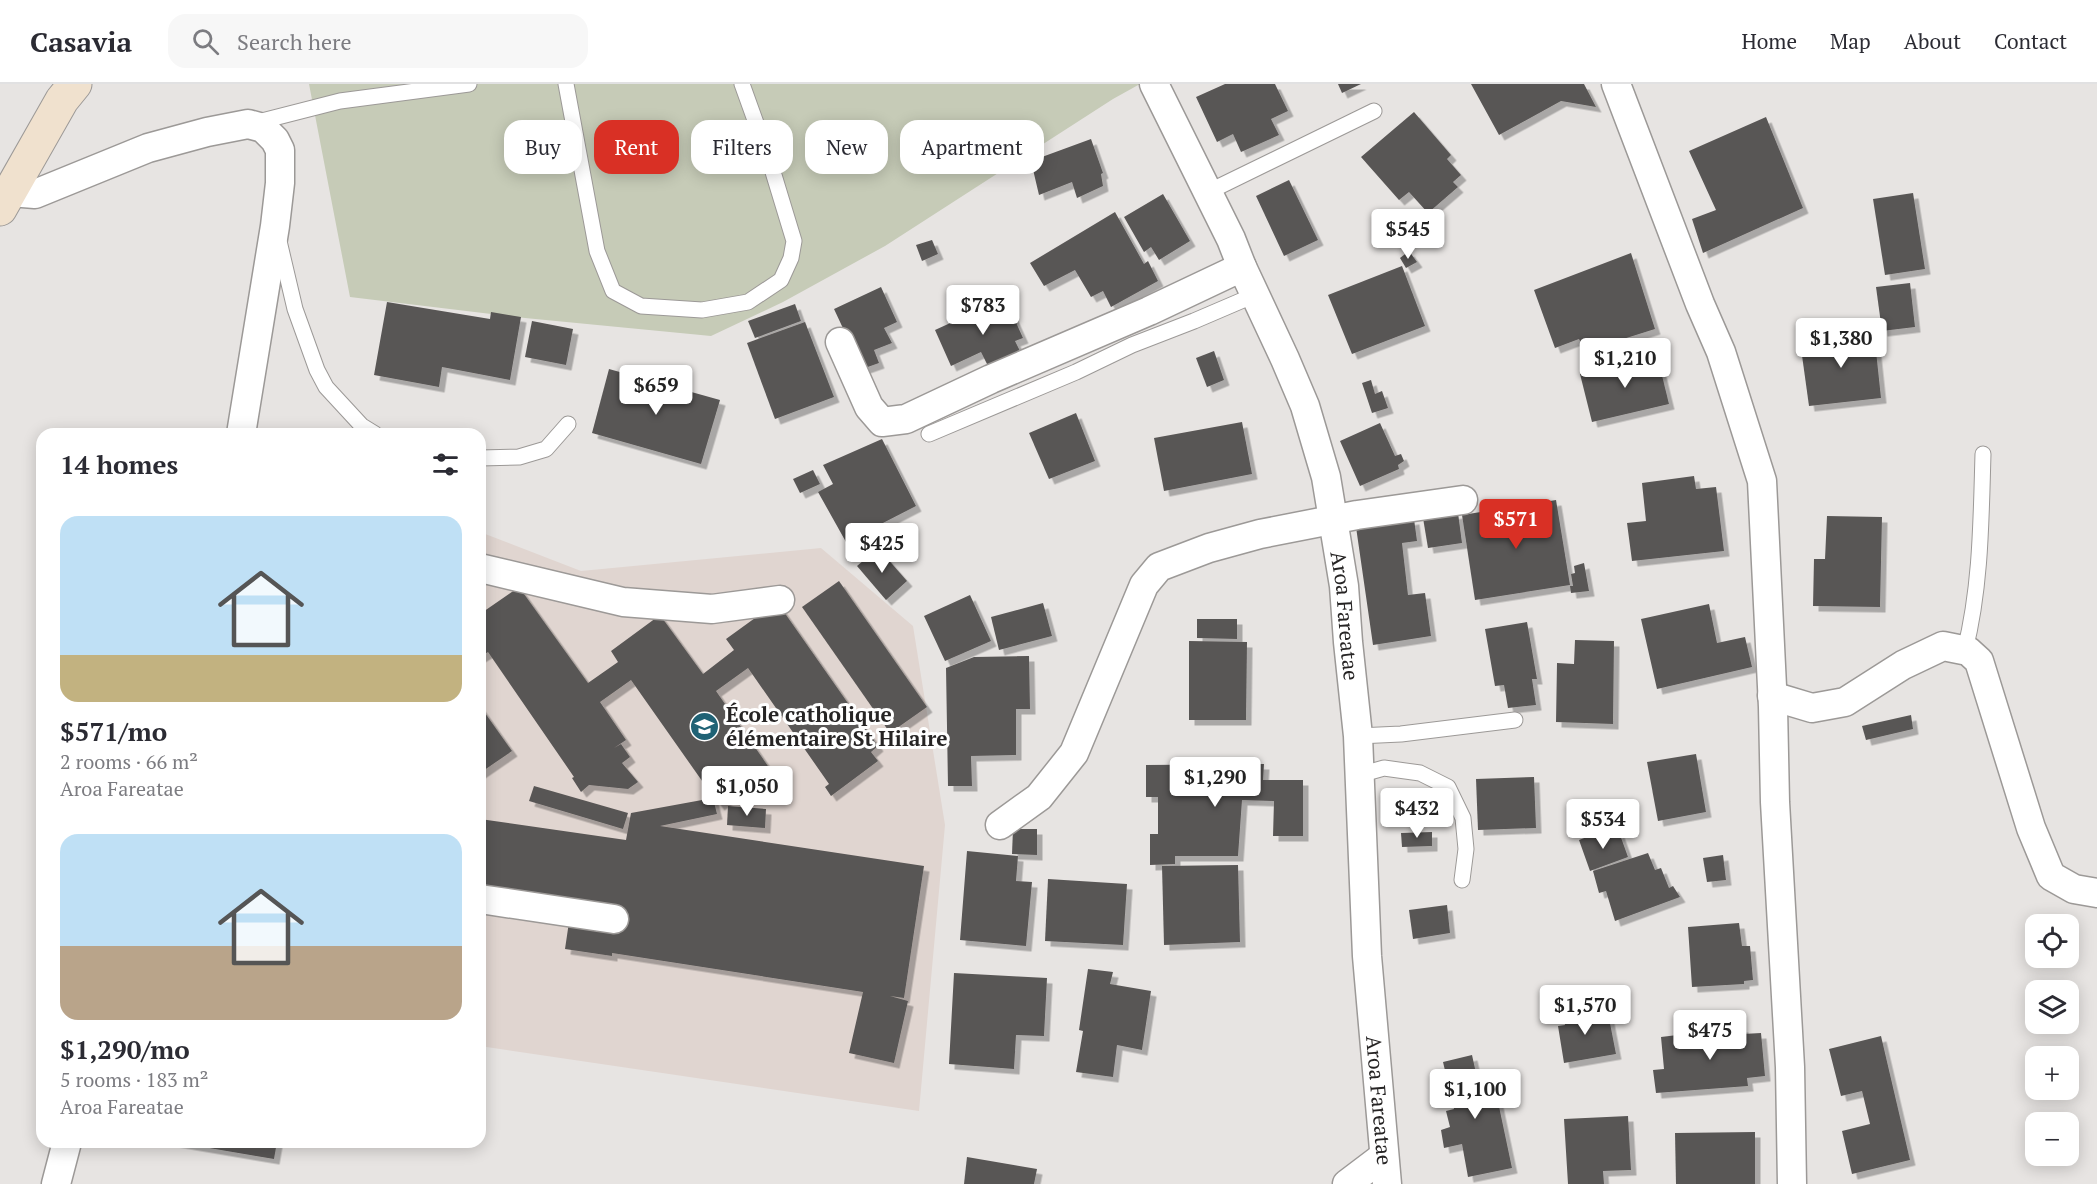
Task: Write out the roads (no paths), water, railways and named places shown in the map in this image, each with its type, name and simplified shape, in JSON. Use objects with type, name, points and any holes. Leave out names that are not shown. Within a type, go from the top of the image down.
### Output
[{"type":"main road","points":[[5,201],[61,92]]},
{"type":"street","points":[[1616,84],[1700,304],[1721,352],[1762,481],[1775,802],[1790,1067],[1792,1184]]},
{"type":"street","name":"Aroa Fareatae","points":[[1160,87],[1242,267],[1257,294],[1305,406],[1326,477],[1344,586],[1358,736],[1367,956],[1387,1184]]},
{"type":"street","points":[[5,201],[35,194],[148,148],[248,124],[263,128],[275,140],[280,150],[280,183],[244,428]]},
{"type":"street","points":[[840,342],[869,407],[882,422],[906,419],[1242,267]]},
{"type":"street","points":[[1000,825],[1039,797],[1074,753],[1144,585],[1159,567],[1209,548],[1260,534],[1334,519],[1463,500]]},
{"type":"street","points":[[486,569],[623,602],[712,609],[780,600]]},
{"type":"street","points":[[1772,696],[1812,708],[1845,702],[1903,665],[1942,646],[1968,651],[1979,661],[2031,828],[2051,876],[2074,889],[2097,893]]},
{"type":"street","points":[[486,900],[614,919]]},
{"type":"street","points":[[56,1184],[65,1148]]},
{"type":"street","points":[[1347,1184],[1384,1156]]},
{"type":"lane","points":[[248,124],[340,101],[469,84]]},
{"type":"lane","points":[[566,84],[597,251],[613,291],[641,306],[702,310],[748,302],[782,280],[792,258],[794,241],[770,162],[742,84]]},
{"type":"lane","points":[[1208,192],[1374,111]]},
{"type":"lane","points":[[275,226],[296,309],[317,370],[326,387],[365,428]]},
{"type":"lane","points":[[929,434],[1007,402],[1132,345],[1257,294]]},
{"type":"lane","points":[[486,458],[519,457],[546,449],[568,424]]},
{"type":"lane","points":[[1965,650],[1972,622],[1980,551],[1983,454]]},
{"type":"lane","points":[[1358,736],[1401,734],[1515,720]]},
{"type":"lane","points":[[1359,775],[1384,768],[1420,772],[1448,787],[1463,818],[1466,849],[1462,880]]},
{"type":"place","name":"École catholique élémentaire St Hilaire","points":[[705,726]]}]
